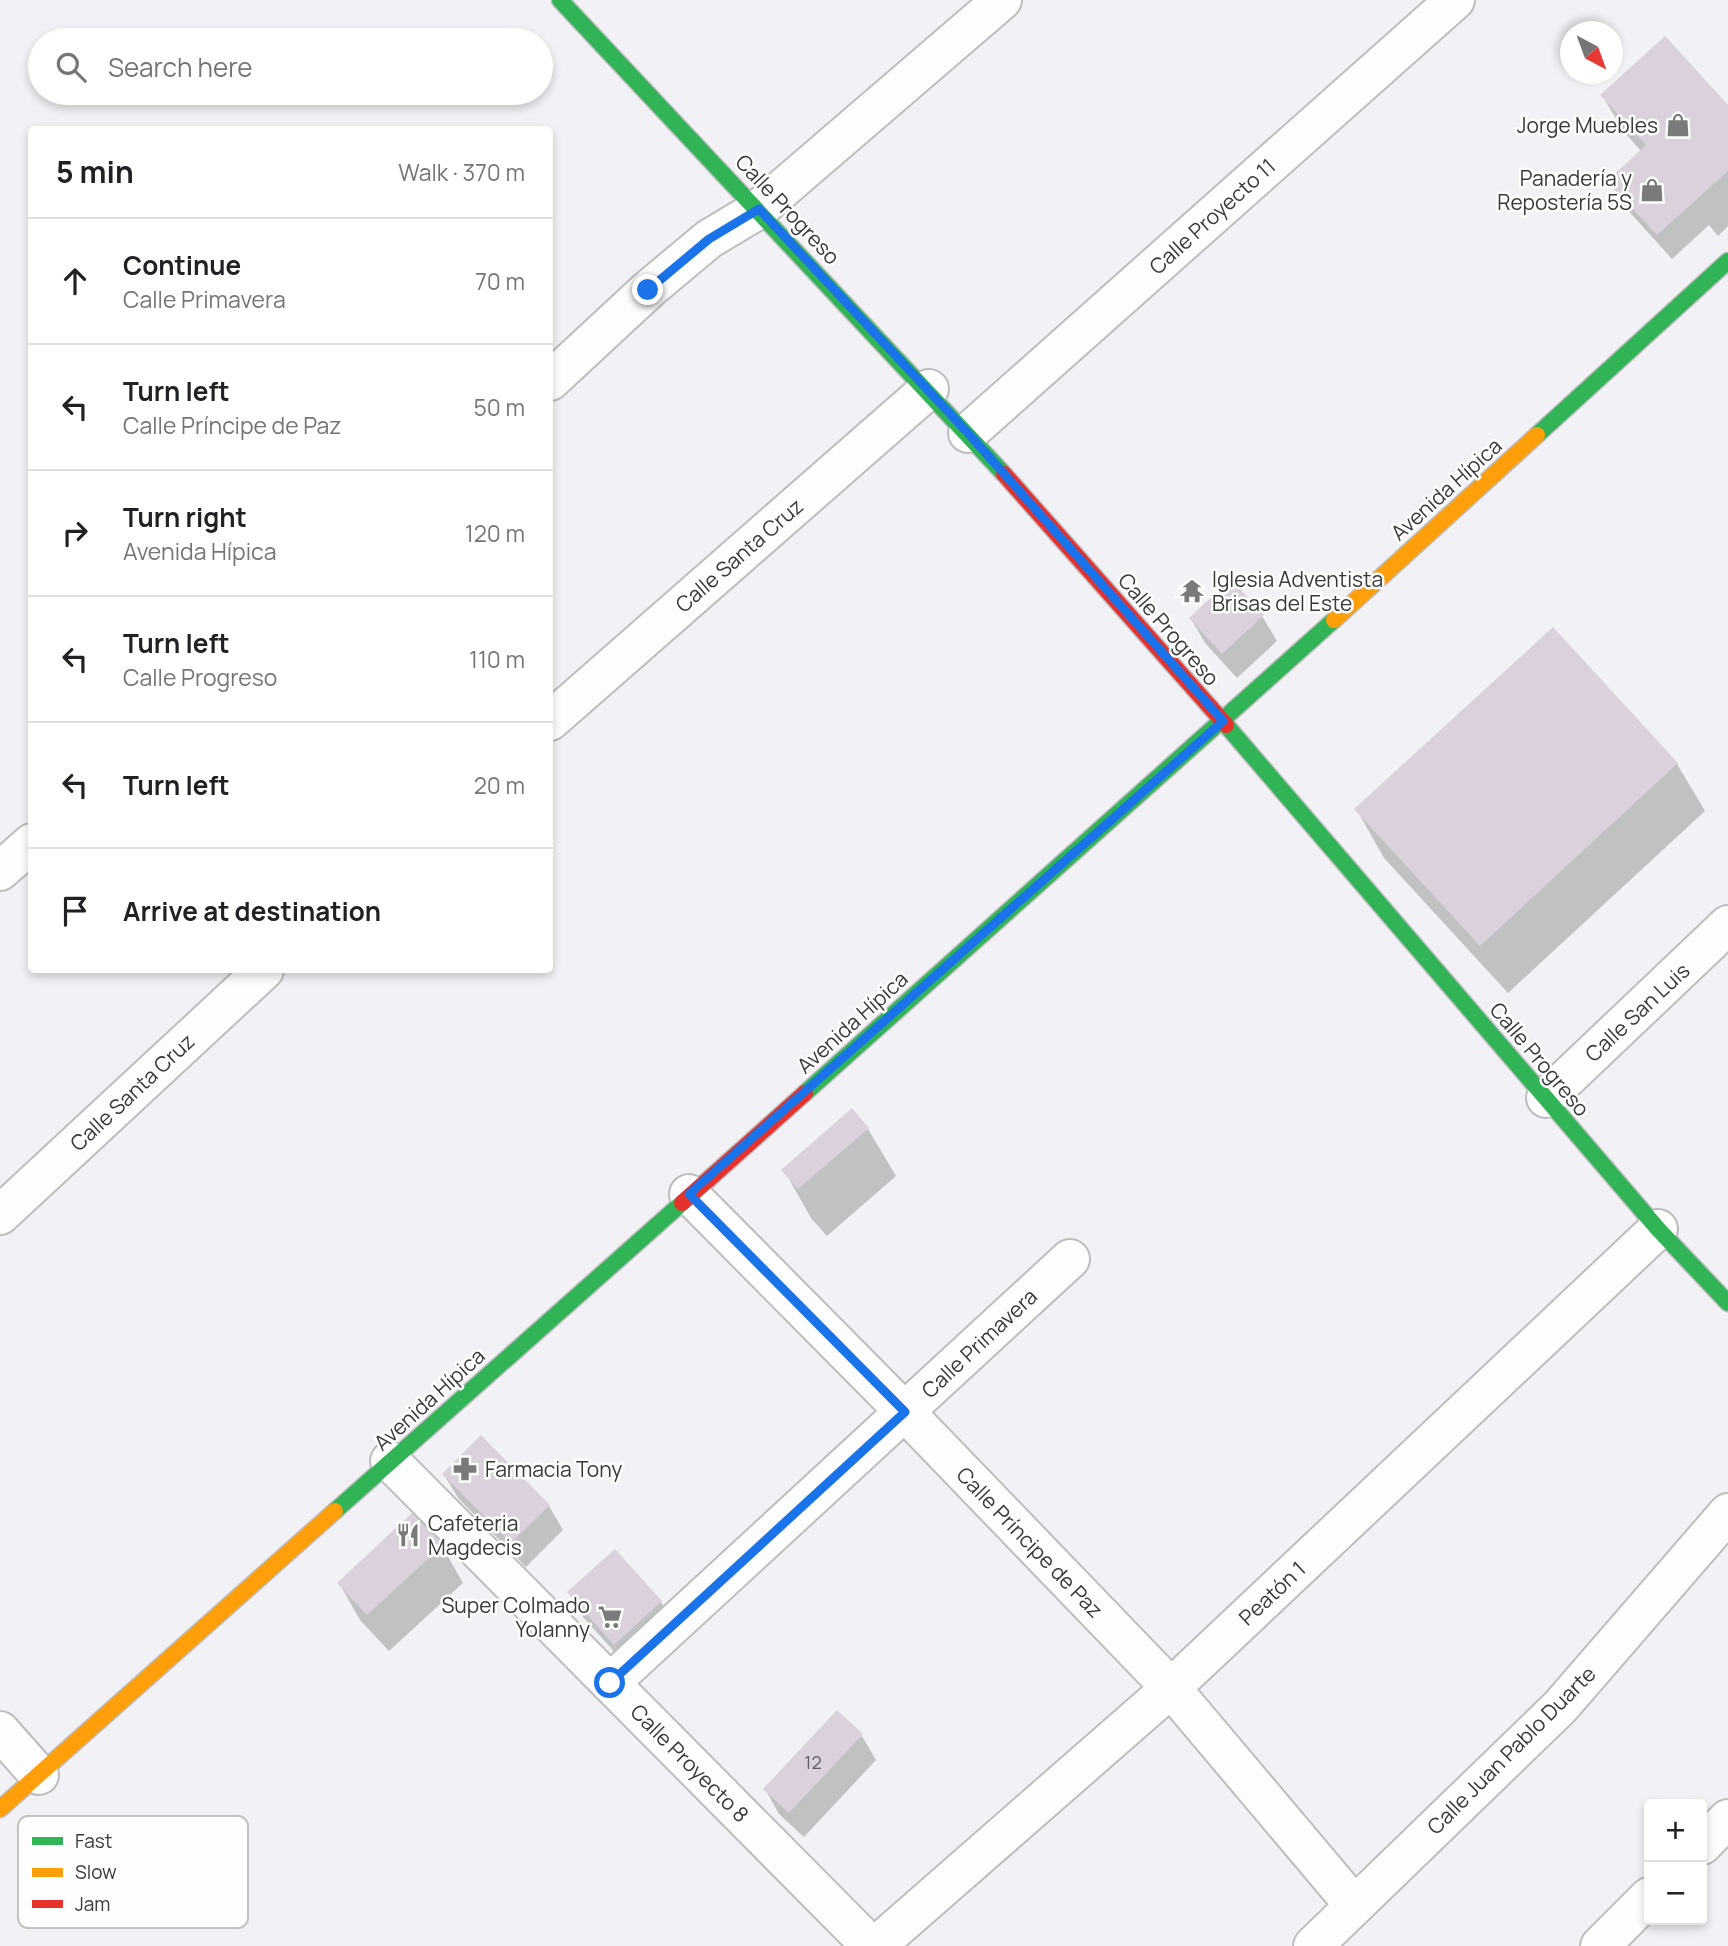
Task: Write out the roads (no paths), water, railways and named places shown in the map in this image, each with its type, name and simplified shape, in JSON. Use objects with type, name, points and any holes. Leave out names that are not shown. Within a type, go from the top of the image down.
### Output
[{"type":"street","name":"Calle Progreso","points":[[560,0],[929,389],[1223,721],[1658,1229],[1728,1303]]},
{"type":"street","points":[[553,378],[648,290],[709,239],[759,209],[1002,0]]},
{"type":"street","name":"Calle Proyecto 11","points":[[968,433],[1455,0]]},
{"type":"street","name":"Avenida Hípica","points":[[0,1809],[1223,721],[1728,261]]},
{"type":"street","name":"Calle Santa Cruz","points":[[553,718],[929,389]]},
{"type":"street","points":[[0,871],[28,847]]},
{"type":"street","name":"Calle San Luis","points":[[1546,1098],[1728,925]]},
{"type":"street","name":"Calle Santa Cruz","points":[[0,1215],[248,975]]},
{"type":"street","name":"Calle Príncipe de Paz","points":[[689,1194],[905,1412],[1171,1688],[1354,1905]]},
{"type":"street","name":"Peatón 1","points":[[874,1946],[1171,1688],[1658,1229]]},
{"type":"street","name":"Calle Primavera","points":[[610,1683],[1070,1259]]},
{"type":"street","name":"Calle Proyecto 8","points":[[390,1461],[874,1946]]},
{"type":"street","name":"Calle Juan Pablo Duarte","points":[[1313,1946],[1560,1707],[1728,1513]]},
{"type":"street","points":[[0,1731],[39,1775]]},
{"type":"street","points":[[1707,1840],[1728,1819]]},
{"type":"street","points":[[1600,1946],[1644,1902]]},
{"type":"place","name":"Jorge Muebles","points":[[1678,125]]},
{"type":"place","name":"Panadería y Repostería 5S","points":[[1652,190]]},
{"type":"place","name":"Iglesia Adventista Brisas del Este","points":[[1192,591]]},
{"type":"place","name":"Farmacia Tony","points":[[465,1469]]},
{"type":"place","name":"Cafeteria Magdecis","points":[[408,1535]]},
{"type":"place","name":"Super Colmado Yolanny","points":[[610,1617]]}]
